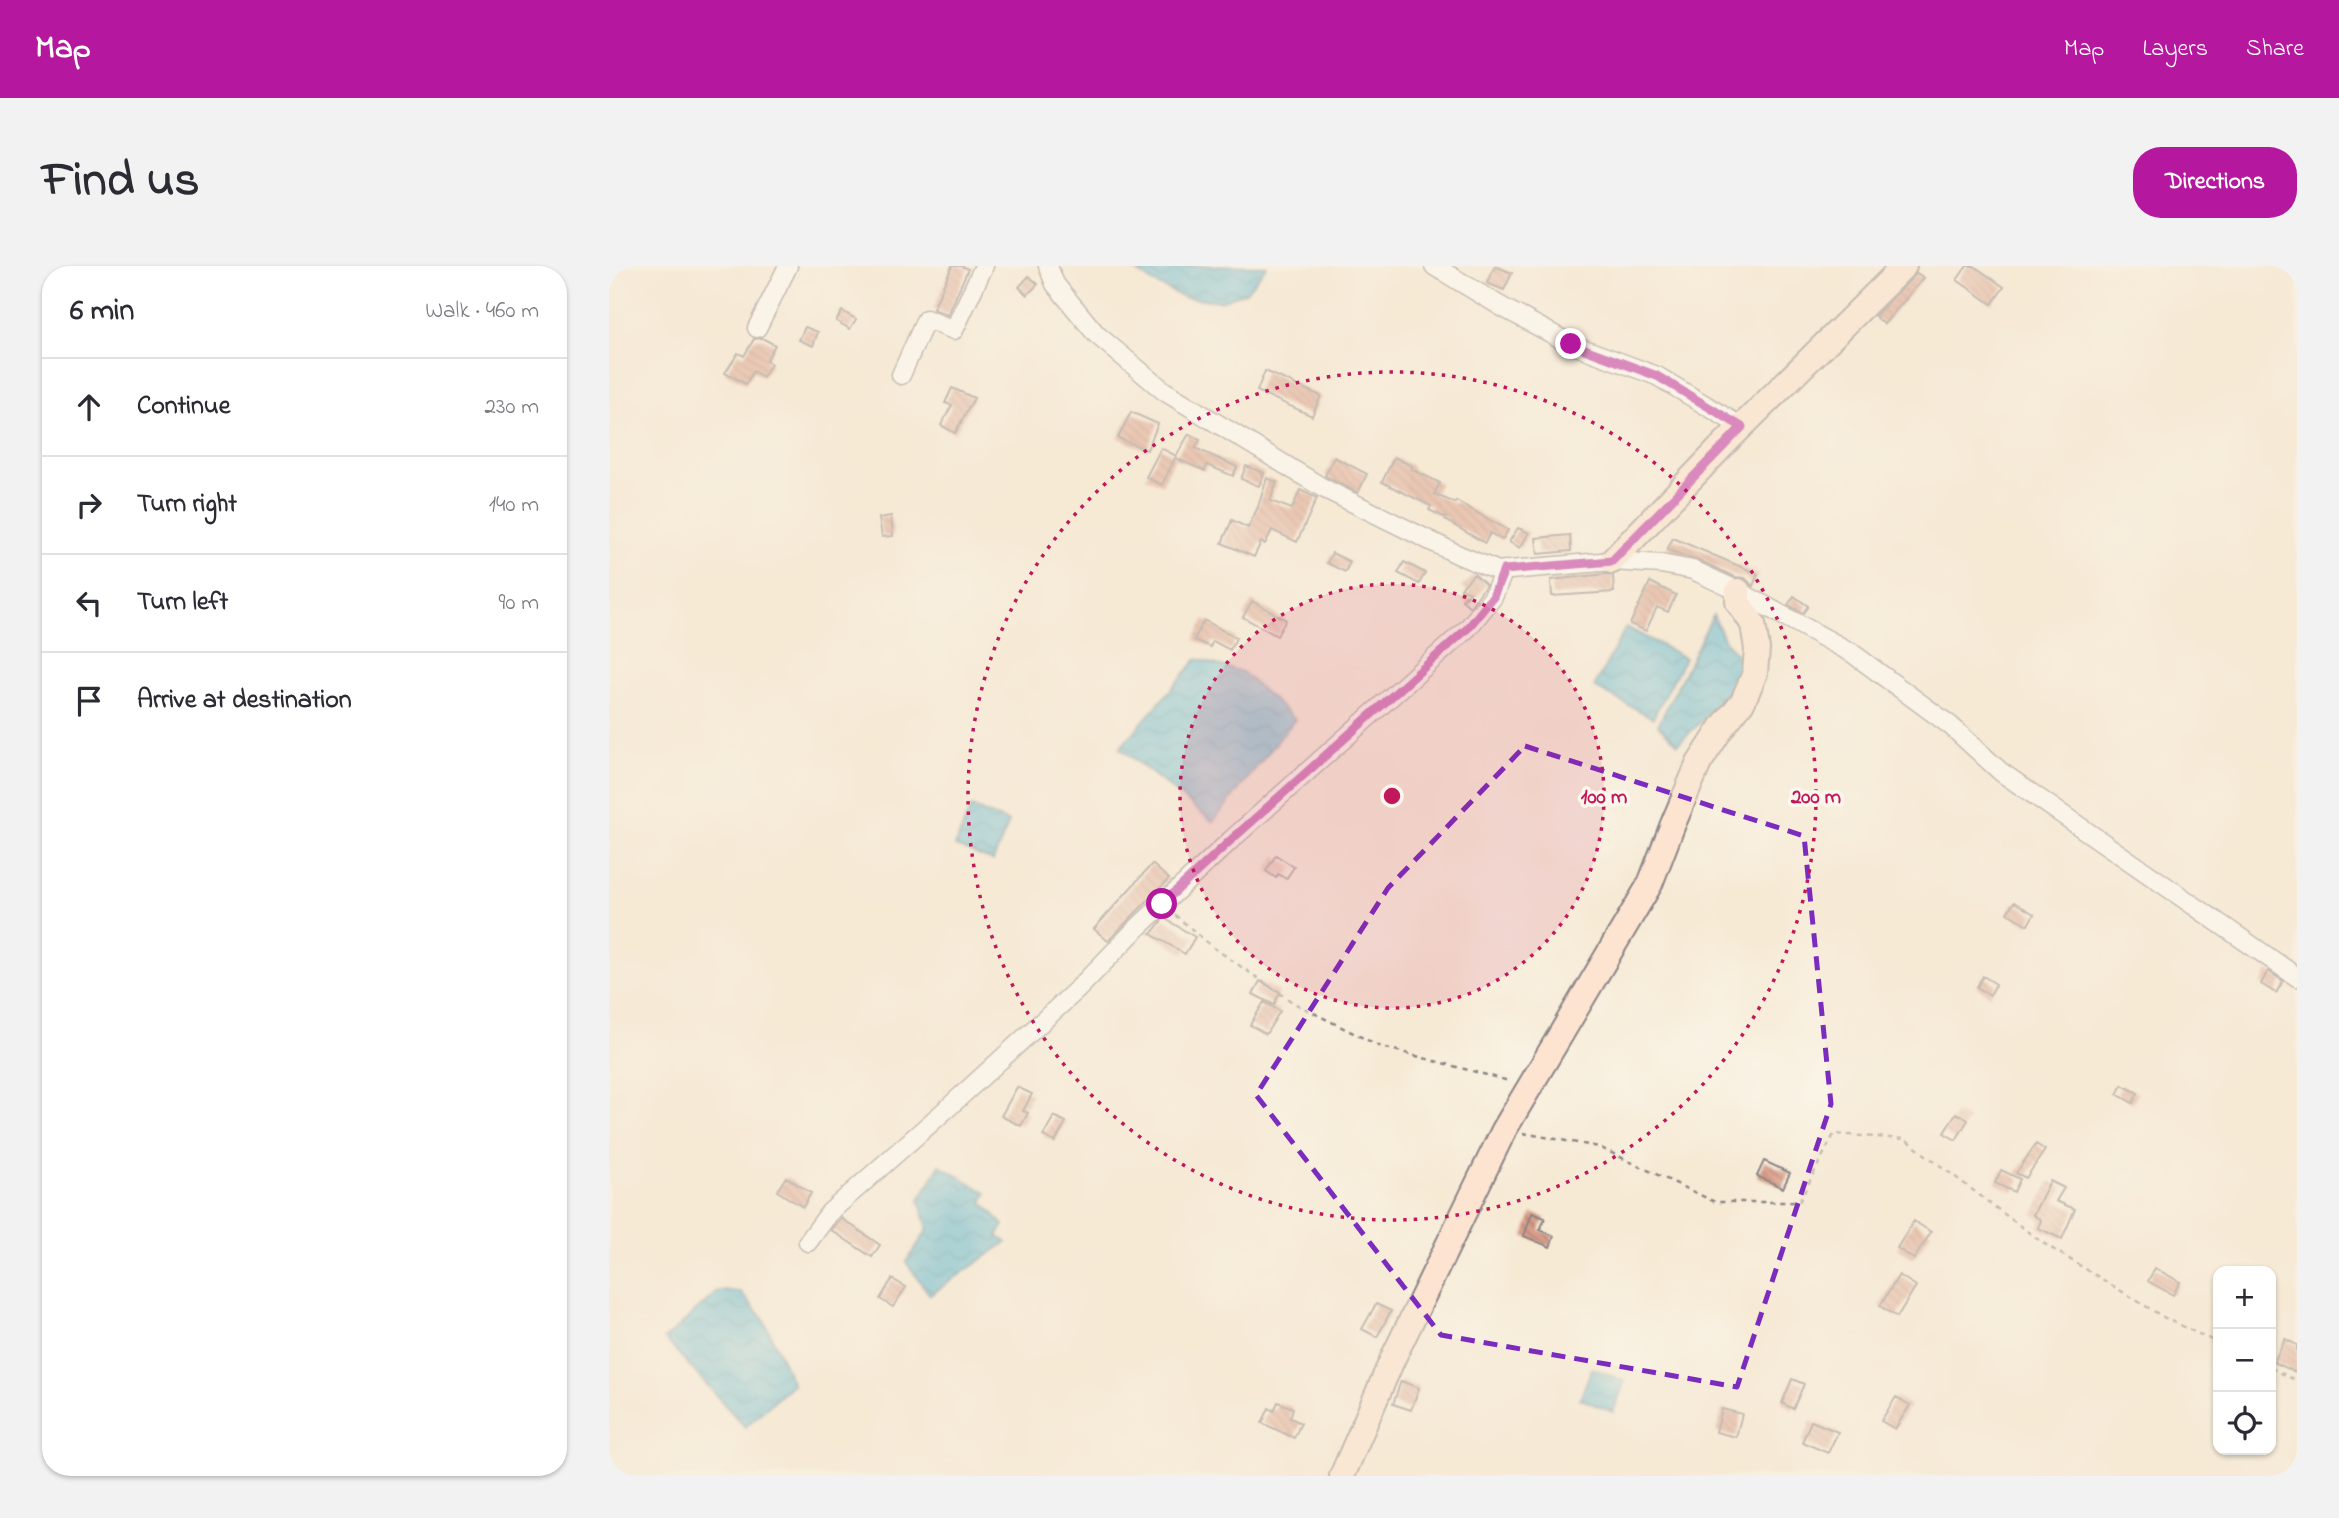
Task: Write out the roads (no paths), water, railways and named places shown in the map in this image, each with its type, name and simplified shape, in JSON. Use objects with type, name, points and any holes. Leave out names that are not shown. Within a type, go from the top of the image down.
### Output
[{"type":"street","points":[[757,328],[787,266]]},
{"type":"street","points":[[901,375],[926,319],[954,330],[984,266]]},
{"type":"street","points":[[1048,266],[1055,284],[1096,334],[1164,391],[1323,488],[1459,555],[1498,571],[1612,561],[1661,564],[1693,570],[1738,591],[1852,653],[1951,726],[2001,772],[2297,978]]},
{"type":"street","points":[[1434,266],[1571,344],[1657,376],[1742,427]]},
{"type":"street","points":[[1612,561],[1904,266]]},
{"type":"street","points":[[809,1242],[830,1212],[1080,987],[1162,904],[1231,840],[1468,628],[1493,597],[1504,570]]},
{"type":"street","points":[[1342,1476],[1392,1358],[1504,1130],[1650,884],[1699,763],[1743,701],[1755,673],[1758,649],[1753,625],[1738,602],[1738,591]]},
{"type":"water","points":[[1129,266],[1267,266],[1246,292],[1220,301],[1183,297],[1152,282]]},
{"type":"water","points":[[1713,615],[1726,643],[1746,664],[1727,696],[1678,744],[1658,725]]},
{"type":"water","points":[[1626,627],[1685,658],[1653,718],[1594,687]]},
{"type":"water","points":[[1197,659],[1242,672],[1295,719],[1213,822],[1120,748]]},
{"type":"water","points":[[971,807],[1009,822],[993,861],[955,846]]},
{"type":"water","points":[[940,1165],[987,1193],[982,1202],[1004,1225],[997,1236],[1007,1242],[930,1295],[906,1262],[928,1229],[919,1200]]},
{"type":"water","points":[[718,1291],[741,1292],[764,1320],[793,1384],[745,1427],[665,1339]]},
{"type":"water","points":[[1592,1368],[1625,1381],[1613,1412],[1580,1399]]}]
